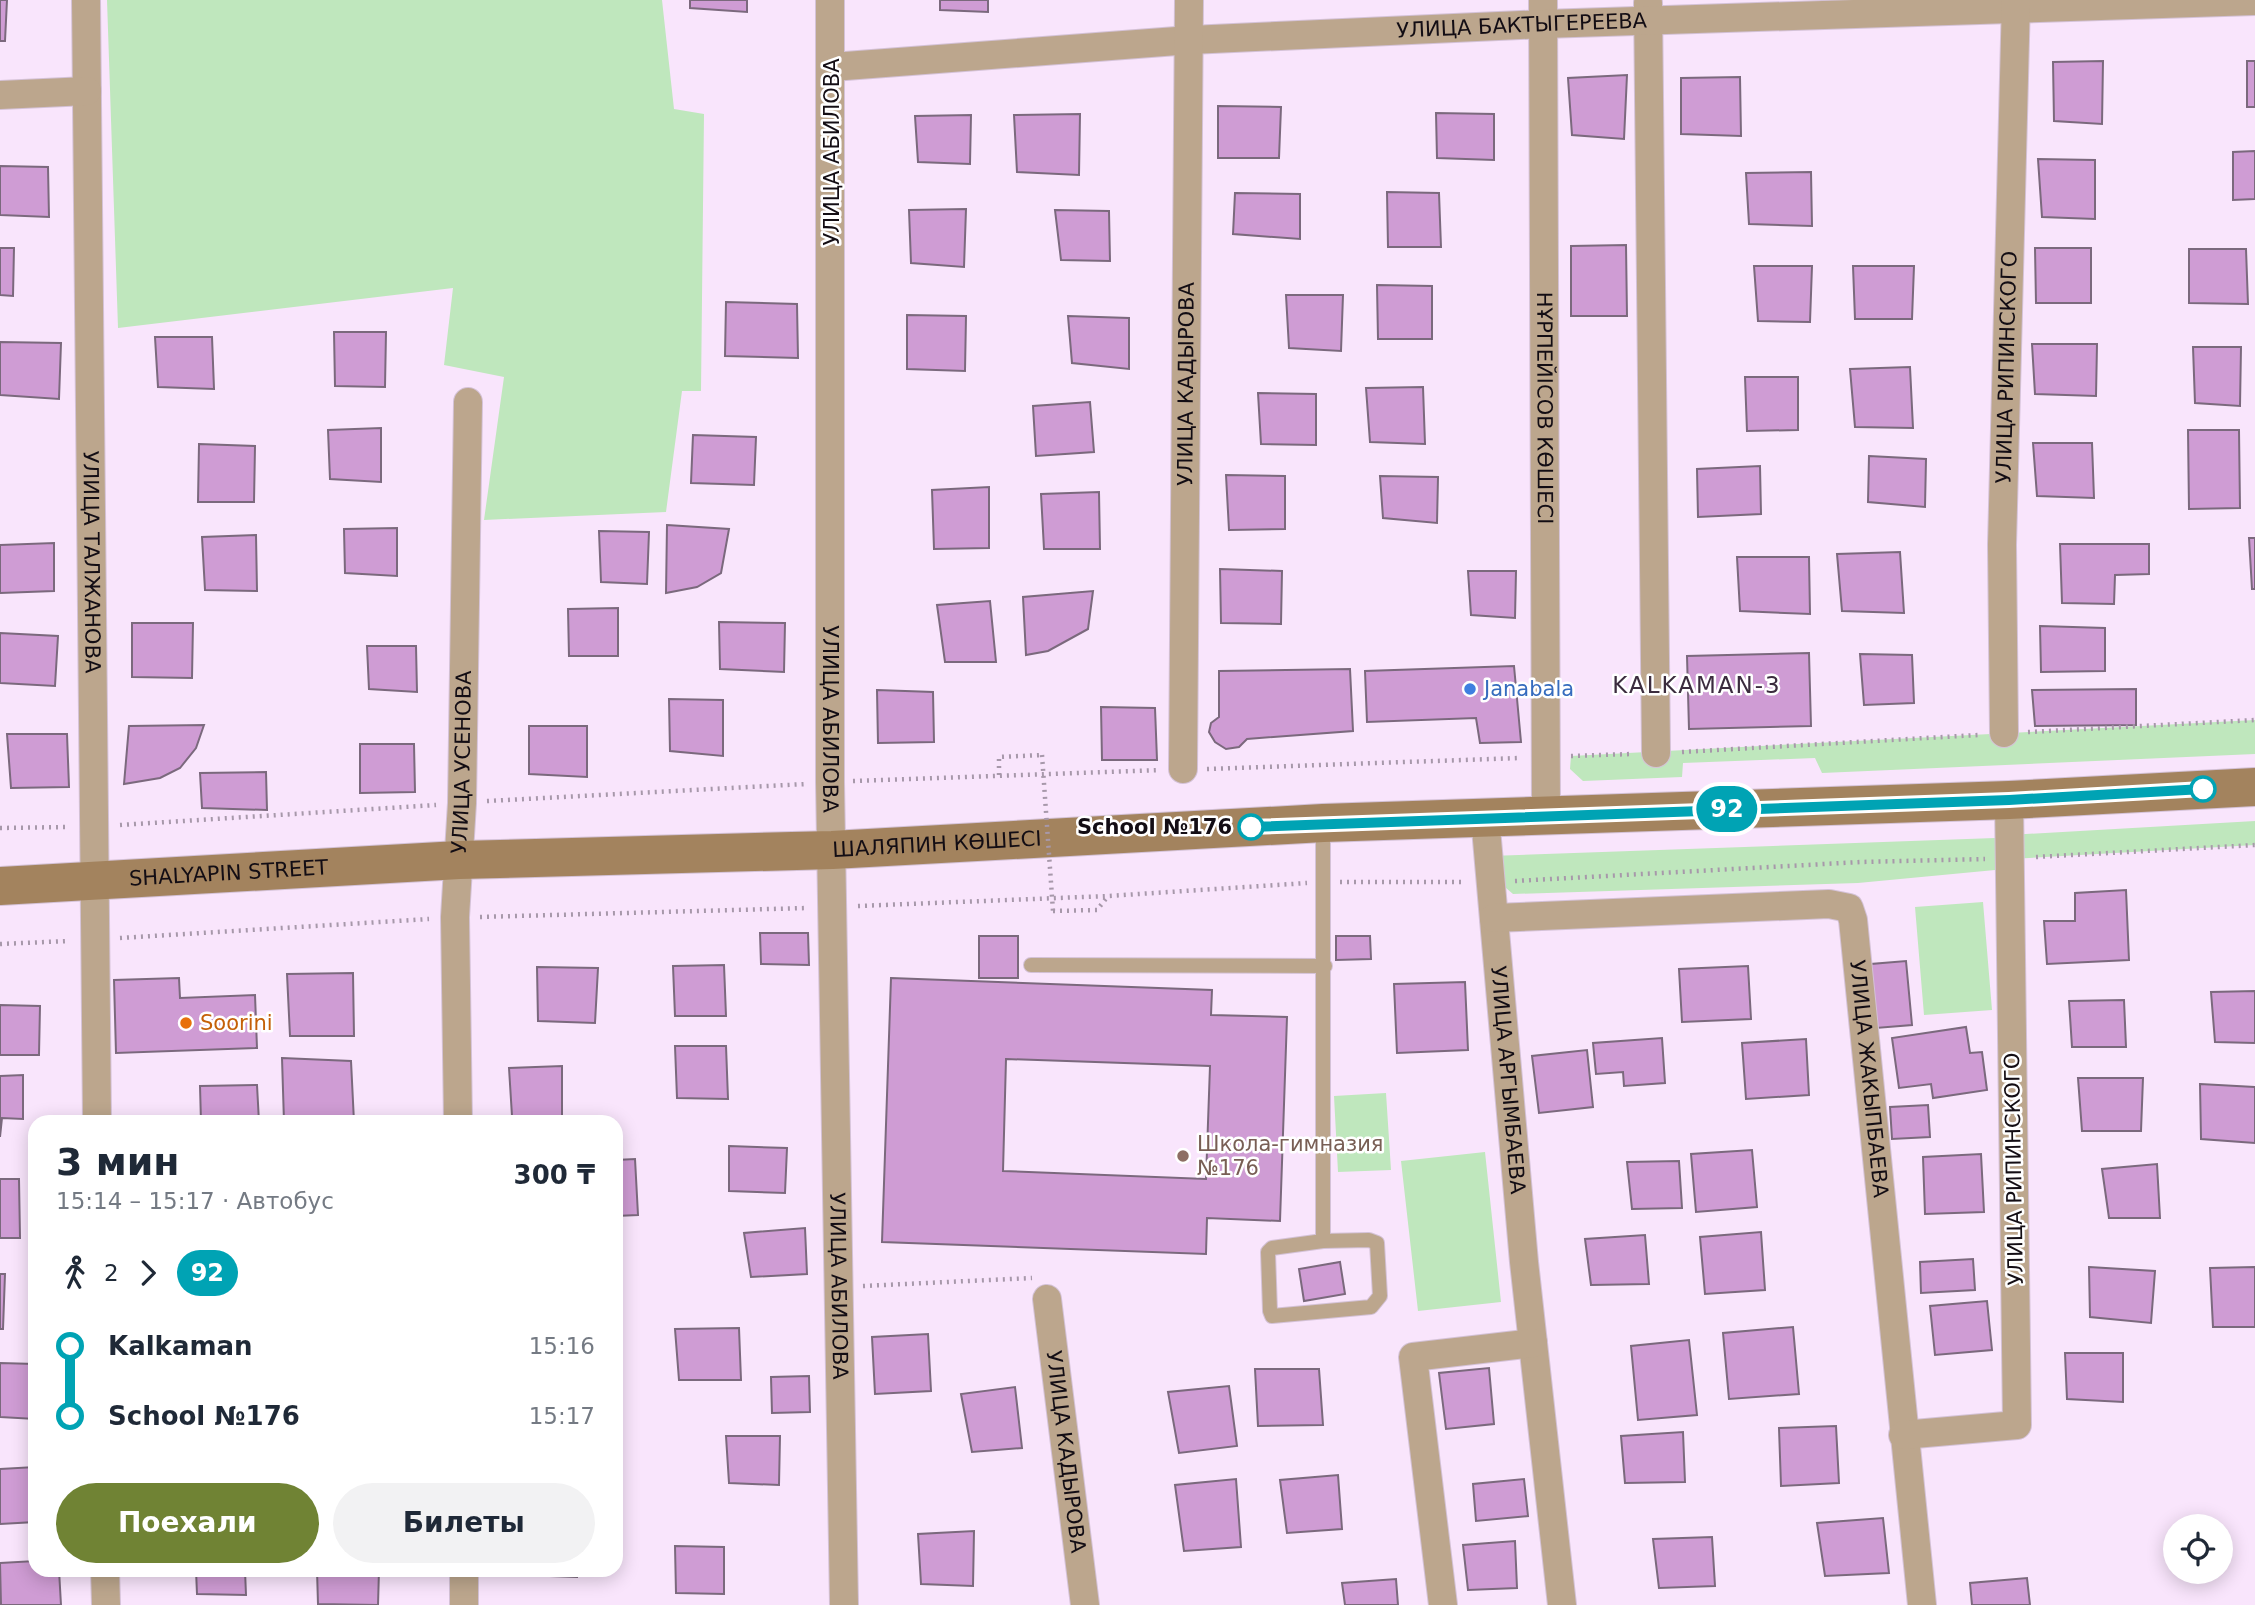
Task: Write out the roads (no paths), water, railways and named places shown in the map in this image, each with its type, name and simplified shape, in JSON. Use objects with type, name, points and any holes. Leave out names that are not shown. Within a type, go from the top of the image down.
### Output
[{"type":"main road","name":"ШАЛЯПИН КӨШЕСІ","points":[[458,860],[832,850],[1323,822],[2009,800],[2255,787]]},
{"type":"main road","name":"SHALYAPIN STREET","points":[[0,886],[458,860]]},
{"type":"street","name":"УЛИЦА ТАЛЖАНОВА","points":[[86,0],[93,940],[97,1115]]},
{"type":"street","name":"УЛИЦА АБИЛОВА","points":[[830,0],[831,907],[844,1605]]},
{"type":"street","name":"УЛИЦА КАДЫРОВА","points":[[1183,769],[1191,40],[1189,0]]},
{"type":"street","name":"УЛИЦА БАКТЫГЕРЕЕВА","points":[[832,66],[1544,12],[2255,1]]},
{"type":"street","name":"УЛИЦА РИПИНСКОГО","points":[[2004,733],[2002,545],[2016,4]]},
{"type":"street","points":[[1648,10],[1656,753]]},
{"type":"street","name":"НҰРПЕЙІСОВ КӨШЕСІ","points":[[1544,12],[1546,814]]},
{"type":"street","points":[[0,95],[88,91]]},
{"type":"street","name":"УЛИЦА УСЕНОВА","points":[[458,1115],[455,917],[462,803],[468,402]]},
{"type":"street","name":"УЛИЦА РИПИНСКОГО","points":[[1903,1435],[2017,1425],[2009,800]]},
{"type":"street","name":"УЛИЦА АРГЫМБАЕВА","points":[[1485,817],[1533,1343],[1562,1605]]},
{"type":"street","name":"УЛИЦА ЖАКЫПБАЕВА","points":[[1494,918],[1829,904],[1849,908],[1853,920],[1922,1605]]},
{"type":"street","name":"УЛИЦА КАДЫРОВА","points":[[1047,1299],[1085,1605]]},
{"type":"street","points":[[1443,1605],[1413,1357],[1533,1343]]},
{"type":"street","points":[[106,1577],[106,1605]]},
{"type":"street","points":[[464,1577],[464,1605]]},
{"type":"lane","points":[[1323,822],[1323,1241]]},
{"type":"lane","points":[[1031,965],[1325,966]]},
{"type":"lane","points":[[1369,1240],[1377,1243],[1380,1296],[1377,1302],[1371,1307],[1272,1316],[1268,1252],[1272,1248],[1323,1241],[1369,1240]]},
{"type":"place","name":"Janabala","points":[[1470,689]]},
{"type":"place","name":"School №176","points":[[1251,827]]},
{"type":"place","name":"Soorini","points":[[186,1023]]},
{"type":"place","name":"Школа-гимназия №176","points":[[1183,1156]]},
{"type":"district","name":"KALKAMAN-3","points":[[1697,685]]}]
